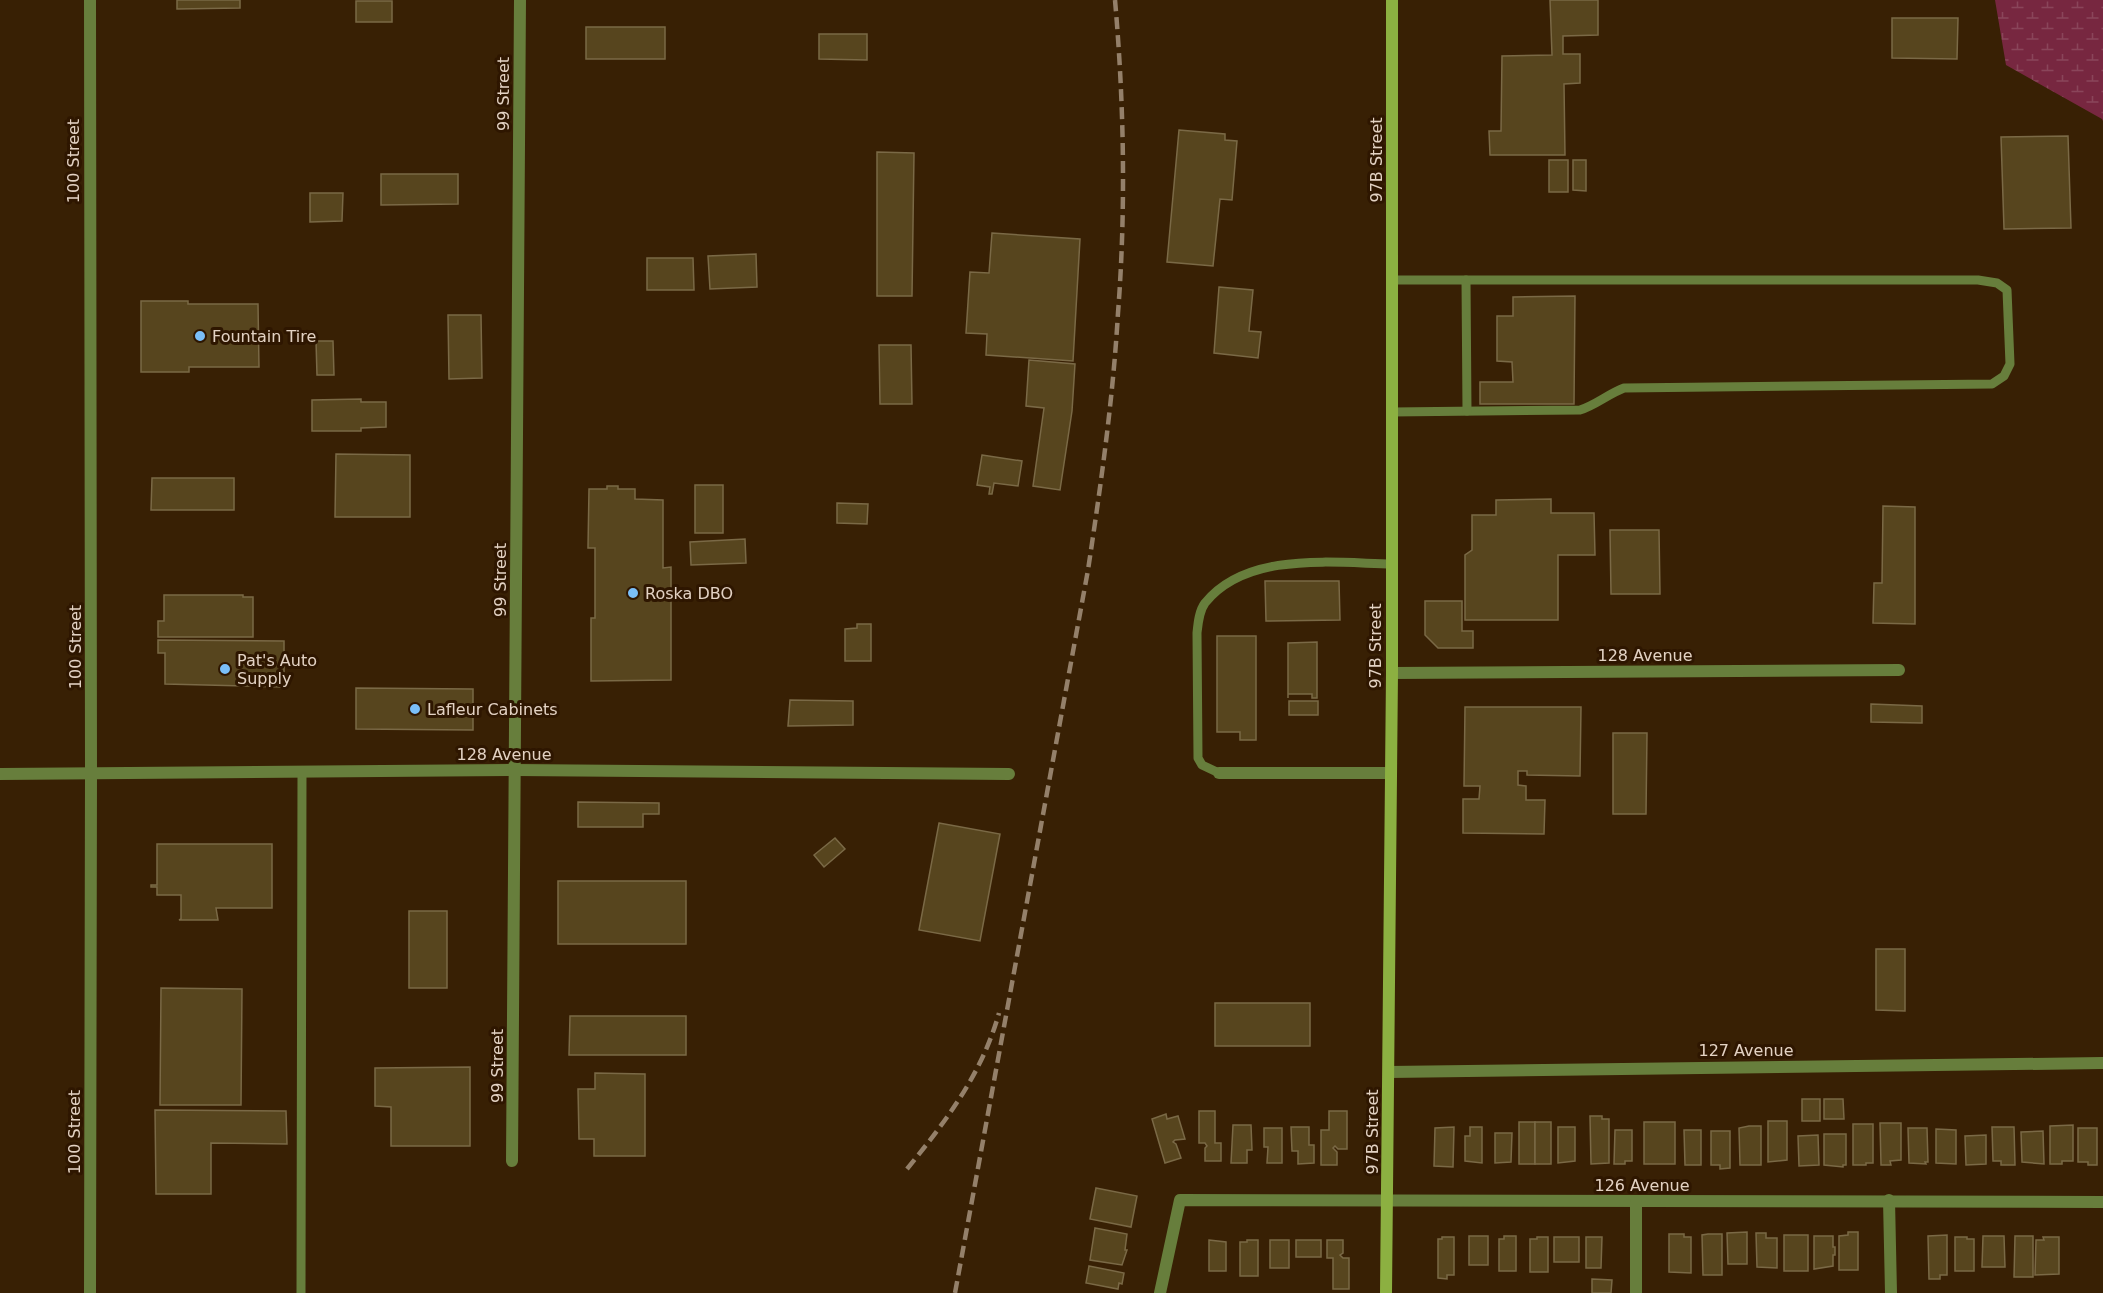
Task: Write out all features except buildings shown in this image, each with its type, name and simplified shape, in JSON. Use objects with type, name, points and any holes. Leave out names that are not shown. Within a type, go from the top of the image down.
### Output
[{"type":"street","name":"100 Street","points":[[90,0],[92,774],[90,1293]]},
{"type":"street","name":"99 Street","points":[[512,1161],[520,0]]},
{"type":"street","name":"97B Street","points":[[1386,1293],[1392,672],[1392,0]]},
{"type":"street","name":"128 Avenue","points":[[1392,672],[1899,670]]},
{"type":"street","name":"128 Avenue","points":[[0,774],[516,770],[1009,774]]},
{"type":"street","points":[[1219,773],[1390,773]]},
{"type":"street","name":"127 Avenue","points":[[1389,1072],[2103,1063]]},
{"type":"street","name":"126 Avenue","points":[[1160,1293],[1180,1200],[2103,1202]]},
{"type":"street","points":[[1889,1200],[1891,1293]]},
{"type":"street","points":[[1636,1202],[1636,1293]]},
{"type":"lane","points":[[1392,280],[1988,282],[2007,290],[2010,364],[2004,376],[1992,384],[1624,388],[1580,410],[1392,412]]},
{"type":"lane","points":[[1466,280],[1467,411]]},
{"type":"lane","points":[[1219,773],[1202,765],[1198,758],[1197,633],[1204,603],[1240,577],[1269,566],[1289,563],[1392,564]]},
{"type":"lane","points":[[301,1293],[302,771]]},
{"type":"green space","points":[[1995,0],[2103,0],[2103,121],[2006,65]]},
{"type":"railway","points":[[955,1293],[1088,570],[1106,442],[1121,274],[1123,195],[1122,117],[1115,0]]},
{"type":"railway","points":[[907,1169],[949,1115],[973,1077],[999,1013]]},
{"type":"place","name":"Fountain Tire","points":[[200,336]]},
{"type":"place","name":"Roska DBO","points":[[633,593]]},
{"type":"place","name":"Pat's Auto Supply","points":[[225,669]]},
{"type":"place","name":"Lafleur Cabinets","points":[[415,709]]}]
